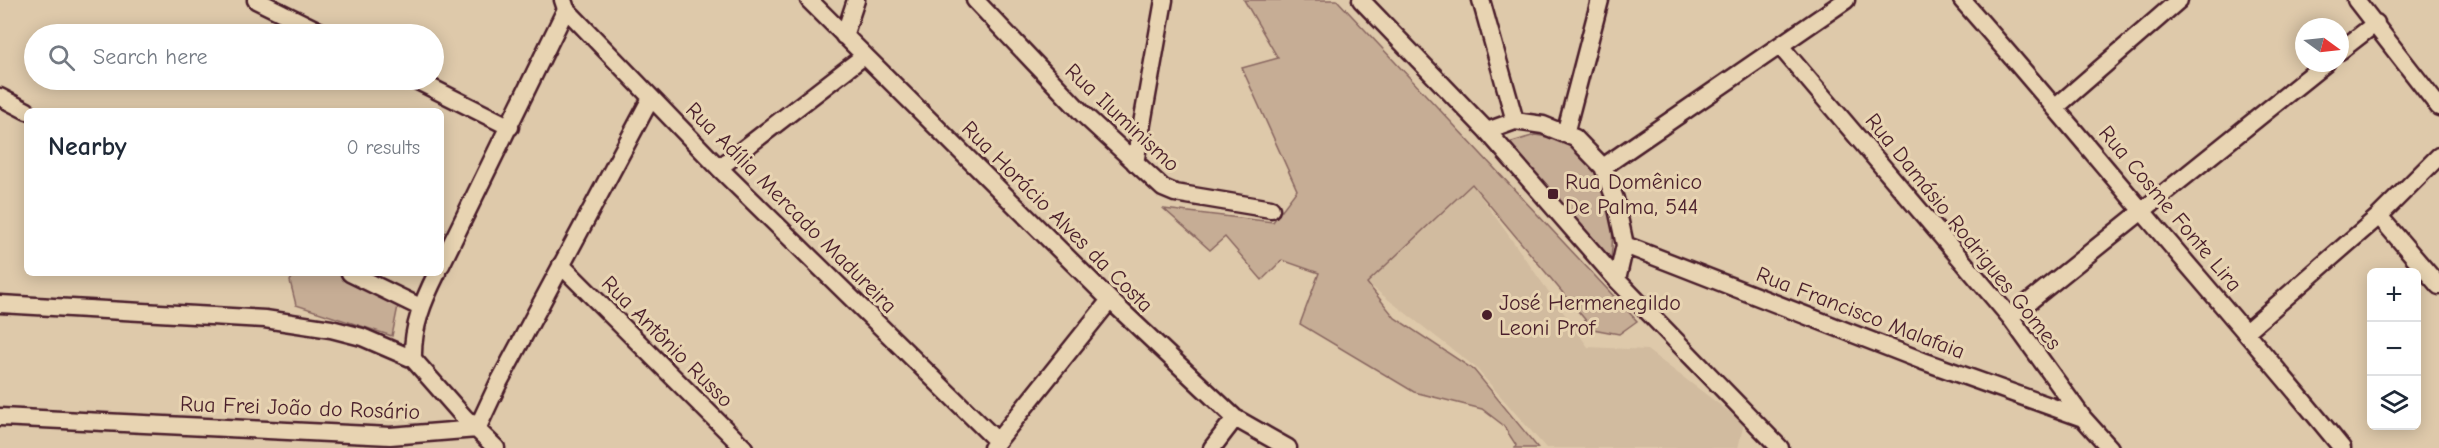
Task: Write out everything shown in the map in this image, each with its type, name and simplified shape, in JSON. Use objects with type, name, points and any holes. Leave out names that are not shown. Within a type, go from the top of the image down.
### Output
[{"type":"street","points":[[256,0],[305,24]]},
{"type":"street","name":"Rua Horácio Alves da Costa","points":[[809,0],[1110,300],[1234,418],[1288,448]]},
{"type":"street","points":[[844,36],[856,0]]},
{"type":"street","name":"Rua Iluminismo","points":[[975,0],[1077,108],[1163,188],[1175,194],[1271,209]]},
{"type":"street","points":[[1135,163],[1164,0]]},
{"type":"street","points":[[1361,0],[1487,131],[1617,280],[1780,448]]},
{"type":"street","points":[[1481,0],[1515,121]]},
{"type":"street","points":[[1565,134],[1600,0]]},
{"type":"street","points":[[1603,167],[1846,0]]},
{"type":"street","name":"Rua Cosme Fonte Lira","points":[[1962,0],[2247,331],[2342,448]]},
{"type":"street","points":[[2056,107],[2179,0]]},
{"type":"street","points":[[444,259],[510,126],[565,5]]},
{"type":"street","name":"Rua Adília Mercado Madureira","points":[[565,5],[719,168],[994,445]]},
{"type":"street","points":[[2349,38],[2368,9],[2439,107]]},
{"type":"street","name":"Rua Damásio Rodrigues Gomes","points":[[1780,46],[2010,317],[2083,418],[2110,448]]},
{"type":"street","points":[[719,168],[864,56]]},
{"type":"street","points":[[2010,317],[2314,72]]},
{"type":"street","points":[[436,90],[510,126]]},
{"type":"street","points":[[0,97],[24,109]]},
{"type":"street","points":[[477,429],[498,384],[651,98]]},
{"type":"street","points":[[1487,131],[1515,121],[1543,125],[1585,146],[1603,167],[1616,199],[1625,245],[1617,280]]},
{"type":"street","points":[[2247,331],[2379,216],[2439,156]]},
{"type":"street","points":[[2379,216],[2439,286]]},
{"type":"street","name":"Rua Francisco Malafaia","points":[[1625,245],[1923,361],[2083,418]]},
{"type":"street","name":"Rua Antônio Russo","points":[[561,266],[744,448]]},
{"type":"street","points":[[356,276],[420,307]]},
{"type":"street","points":[[413,359],[412,345],[420,307],[436,276]]},
{"type":"street","points":[[994,445],[1110,300]]},
{"type":"street","points":[[0,304],[265,319],[331,329],[362,337],[413,359],[464,417],[496,448]]},
{"type":"street","name":"Rua Frei João do Rosário","points":[[0,417],[390,436],[477,429]]},
{"type":"street","points":[[1212,448],[1234,418]]},
{"type":"shaded area","points":[[1244,0],[1337,0],[1637,321],[1619,334],[1593,329],[1472,184],[1367,283],[1395,318],[1474,370],[1538,448],[1515,448],[1516,445],[1503,425],[1482,409],[1414,392],[1300,324],[1319,273],[1282,260],[1262,280],[1225,237],[1210,250],[1164,209],[1273,222],[1297,190],[1242,68],[1278,58]]},
{"type":"shaded area","points":[[1535,135],[1557,140],[1575,149],[1600,179],[1611,217],[1611,259],[1509,143]]},
{"type":"shaded area","name":"José Hermenegildo Leoni Prof","points":[[1472,184],[1588,347],[1647,350],[1744,423],[1738,448],[1546,448],[1475,367],[1367,283]]},
{"type":"shaded area","points":[[293,276],[370,276],[401,291],[392,336],[296,305],[290,281]]},
{"type":"place","name":"Rua Domênico De Palma, 544","points":[[1553,194]]},
{"type":"place","name":"José Hermenegildo Leoni Prof","points":[[1487,315]]}]
